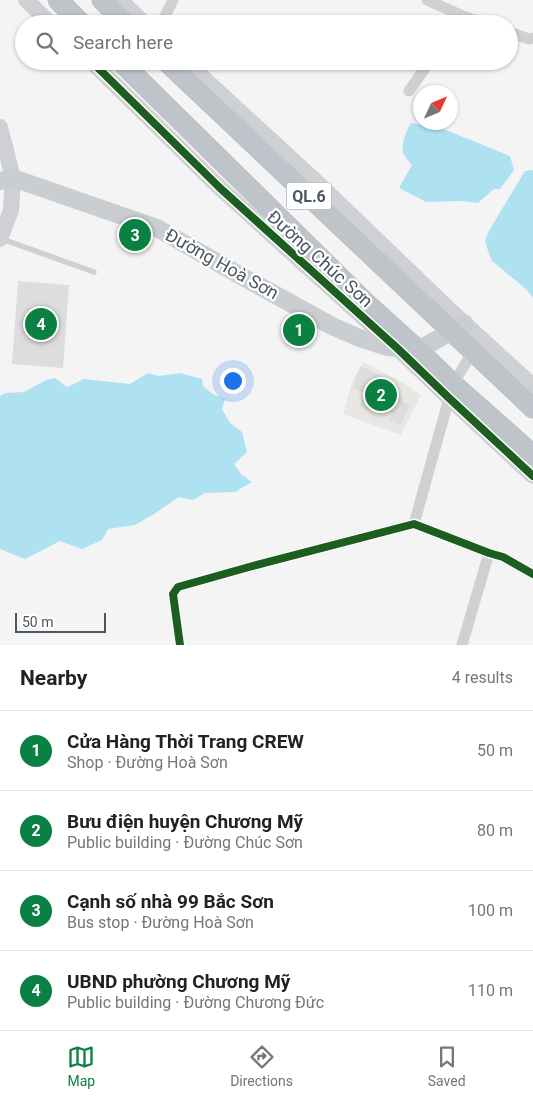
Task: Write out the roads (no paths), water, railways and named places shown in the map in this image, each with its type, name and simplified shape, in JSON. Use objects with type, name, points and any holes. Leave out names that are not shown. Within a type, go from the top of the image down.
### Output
[{"type":"highway","points":[[58,0],[73,15]]},
{"type":"highway","points":[[102,0],[118,15]]},
{"type":"highway","name":"Đường Chúc Sơn","points":[[129,70],[366,303],[418,350],[451,391],[533,454]]},
{"type":"highway","name":"Đường Chúc Sơn","points":[[176,70],[477,345],[533,408]]},
{"type":"main road","name":"Đường Hoà Sơn","points":[[7,179],[157,228],[334,327],[387,347],[418,350]]},
{"type":"main road","points":[[418,350],[458,328]]},
{"type":"street","points":[[26,0],[42,15]]},
{"type":"street","points":[[120,0],[135,15]]},
{"type":"street","points":[[166,15],[173,0]]},
{"type":"street","points":[[427,0],[452,15]]},
{"type":"street","points":[[518,35],[529,39],[533,38]]},
{"type":"street","name":"Đường Chúc Sơn","points":[[100,70],[220,188],[397,348],[451,391],[533,476]]},
{"type":"street","name":"Đường Chúc Sơn","points":[[195,70],[322,187],[458,328]]},
{"type":"street","points":[[409,91],[424,70]]},
{"type":"street","points":[[0,127],[11,210],[0,239]]},
{"type":"street","points":[[414,524],[451,391],[477,345]]},
{"type":"street","name":"Đường Chúc Sơn","points":[[477,345],[533,386]]},
{"type":"street","points":[[180,645],[173,594],[178,587],[414,524],[489,553],[503,556],[533,574]]},
{"type":"street","points":[[462,645],[489,553]]},
{"type":"lane","points":[[0,239],[94,272]]},
{"type":"water","points":[[411,123],[413,123],[413,130],[446,130],[510,156],[514,170],[500,189],[494,189],[478,203],[459,201],[426,202],[399,188],[412,165],[403,151],[406,134]]},
{"type":"water","points":[[533,170],[533,298],[526,289],[492,261],[485,240],[525,171]]},
{"type":"water","points":[[148,373],[159,376],[180,373],[202,379],[203,386],[213,394],[225,399],[222,409],[230,423],[242,432],[247,452],[234,464],[242,475],[252,482],[235,492],[205,493],[193,500],[179,497],[135,525],[108,529],[102,540],[82,549],[60,541],[25,559],[0,549],[0,396],[5,393],[24,392],[46,380],[55,378],[67,387],[84,379],[130,384]]},
{"type":"place","name":"Cạnh số nhà 99 Bắc Sơn","points":[[135,235]]},
{"type":"place","name":"UBND phường Chương Mỹ","points":[[41,324]]},
{"type":"place","name":"Cửa Hàng Thời Trang CREW","points":[[299,330]]},
{"type":"place","name":"Bưu điện huyện Chương Mỹ","points":[[381,395]]}]
